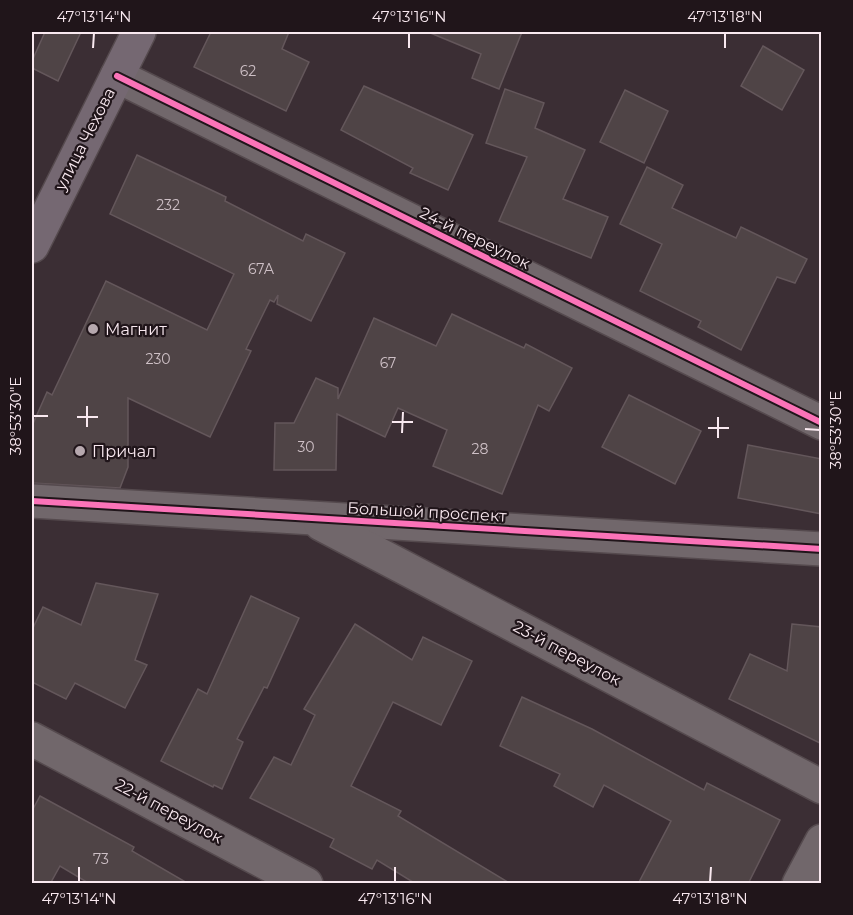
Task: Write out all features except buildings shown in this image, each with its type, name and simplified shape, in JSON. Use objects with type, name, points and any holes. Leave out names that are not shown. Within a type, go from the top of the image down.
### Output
[{"type":"main road","name":"улица Чехова","points":[[32,246],[139,32]]},
{"type":"street","name":"24-й переулок","points":[[117,76],[822,423]]},
{"type":"street","name":"Большой проспект","points":[[32,501],[822,549]]},
{"type":"street","name":"23-й переулок","points":[[312,519],[822,787]]},
{"type":"street","name":"22-й переулок","points":[[32,739],[306,884]]},
{"type":"street","points":[[800,884],[822,841]]},
{"type":"cycle path","points":[[117,76],[822,423]]},
{"type":"cycle path","points":[[32,501],[822,549]]},
{"type":"place","name":"Магнит","points":[[93,329]]},
{"type":"place","name":"Причал","points":[[80,451]]}]
